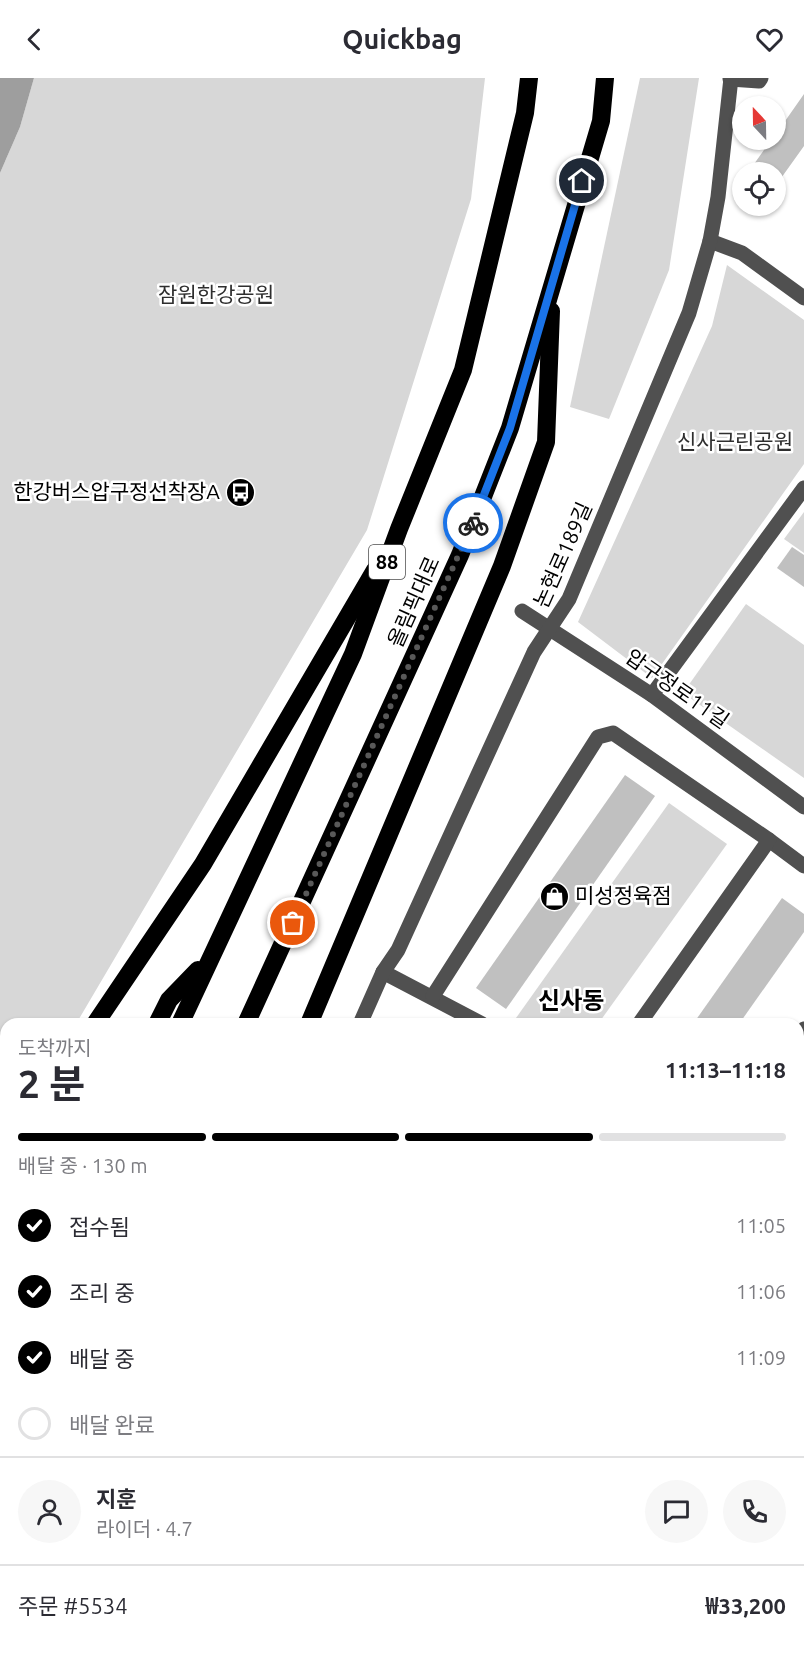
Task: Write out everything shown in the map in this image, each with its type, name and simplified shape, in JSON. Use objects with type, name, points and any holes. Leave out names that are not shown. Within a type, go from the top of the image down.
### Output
[{"type":"highway","name":"올림픽대로","points":[[183,1018],[353,654],[399,529],[463,370],[525,113],[530,78]]},
{"type":"highway","name":"올림픽대로","points":[[249,1018],[460,555],[510,428],[601,121],[605,78]]},
{"type":"highway","points":[[312,1018],[502,566],[546,442],[552,282]]},
{"type":"highway","points":[[99,1018],[203,864],[399,529]]},
{"type":"highway","points":[[160,1018],[170,1000],[208,960]]},
{"type":"street","points":[[730,79],[759,81],[761,78]]},
{"type":"street","name":"논현로189길","points":[[363,1018],[383,972],[398,950],[534,652],[552,629],[569,599],[689,313],[710,240],[718,197],[730,79]]},
{"type":"street","points":[[710,240],[742,254],[804,298]]},
{"type":"street","points":[[652,695],[804,488]]},
{"type":"street","name":"압구정로11길","points":[[522,611],[652,695],[804,807]]},
{"type":"street","points":[[433,996],[598,737],[613,733],[804,866]]},
{"type":"street","points":[[643,1018],[769,840]]},
{"type":"street","points":[[383,972],[472,1018]]},
{"type":"green space","name":"잠원한강공원","points":[[34,78],[485,78],[471,199],[367,530],[80,1018],[0,1018],[0,173],[20,127]]},
{"type":"green space","points":[[640,78],[699,78],[669,270],[609,419],[570,407]]},
{"type":"green space","name":"신사근린공원","points":[[727,265],[804,320],[804,464],[652,678],[578,622],[712,326]]},
{"type":"green space","points":[[804,512],[804,553],[784,539]]},
{"type":"green space","points":[[746,604],[804,645],[804,778],[683,693]]},
{"type":"green space","points":[[669,803],[727,844],[602,1018],[516,1018]]},
{"type":"shaded area","points":[[0,78],[34,78],[20,127],[0,173]]},
{"type":"building","points":[[804,94],[804,146],[786,171],[786,162],[755,162],[764,150],[786,150],[786,120]]},
{"type":"building","points":[[792,547],[804,555],[804,587],[777,568]]},
{"type":"building","points":[[625,775],[655,796],[506,1009],[476,988]]},
{"type":"building","points":[[782,898],[804,914],[804,932],[743,1018],[697,1018]]},
{"type":"way so far","points":[[293,923],[473,523]]},
{"type":"place","name":"한강버스압구정선착장A","points":[[241,492]]},
{"type":"place","name":"미성정육점","points":[[554,896]]},
{"type":"district","name":"신사동","points":[[571,1001]]},
{"type":"route","points":[[473,523],[510,428],[582,181]]}]
